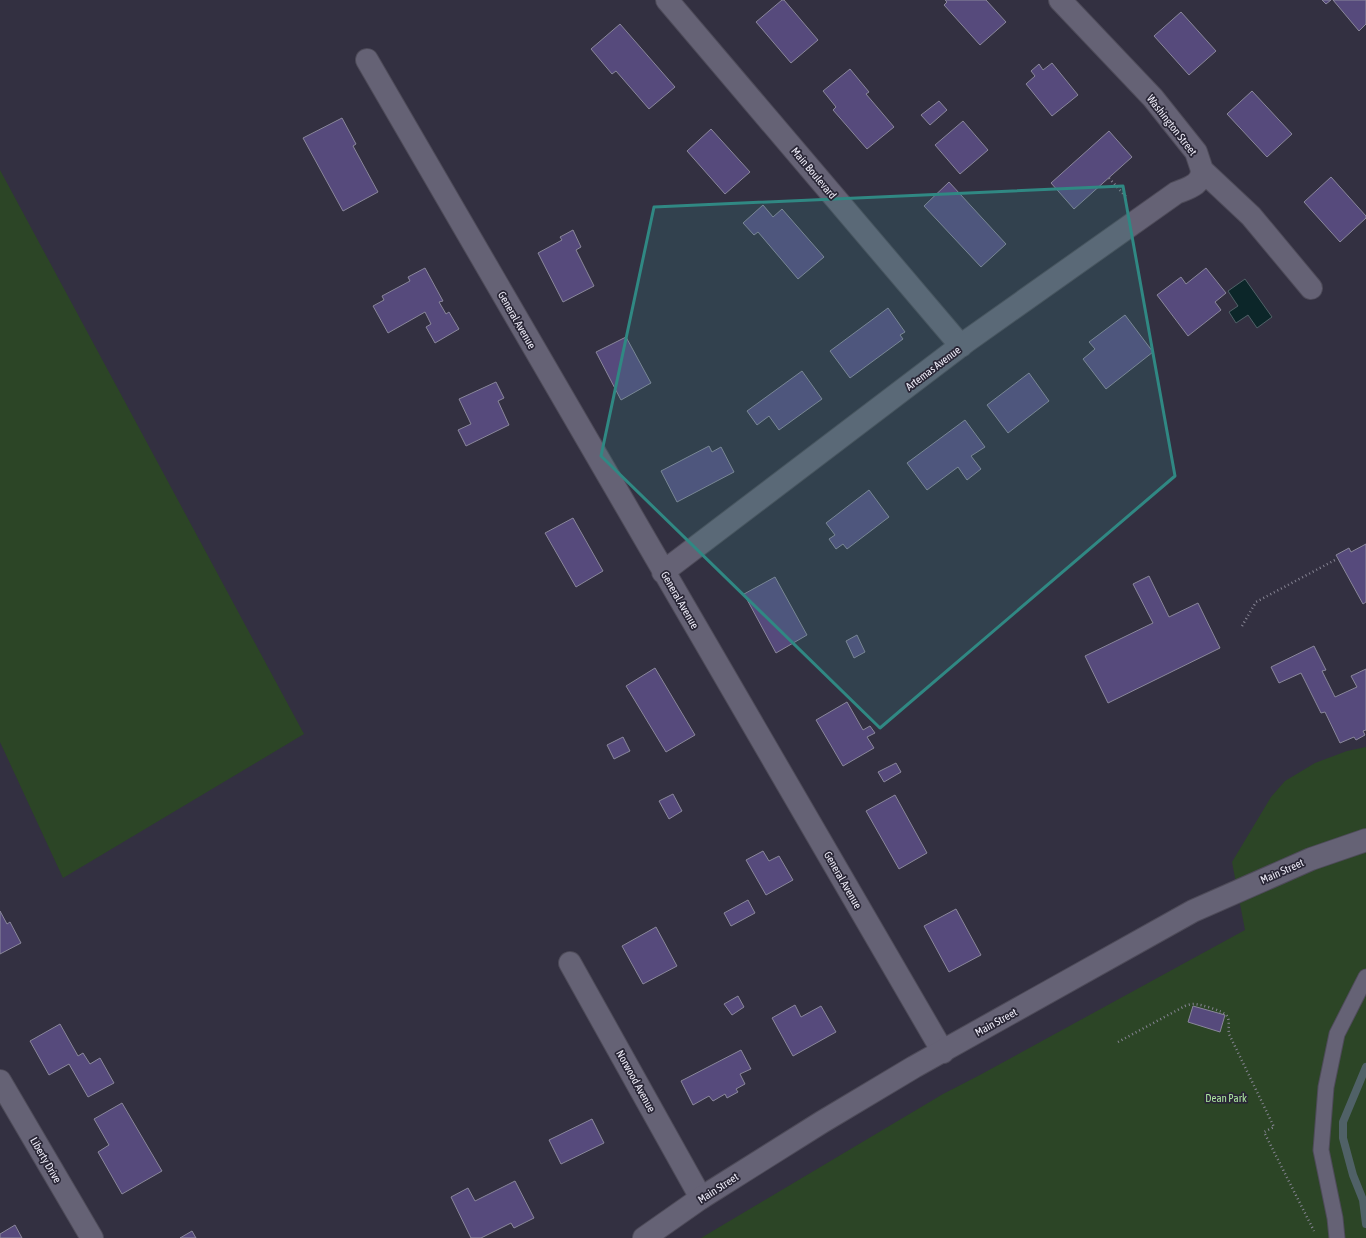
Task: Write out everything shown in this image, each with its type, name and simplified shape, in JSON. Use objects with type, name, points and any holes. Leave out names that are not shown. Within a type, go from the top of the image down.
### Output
[{"type":"street","name":"Main Boulevard","points":[[667,0],[961,346]]},
{"type":"street","name":"Washington Street","points":[[1060,0],[1152,98],[1196,152],[1202,170],[1251,216],[1311,288]]},
{"type":"street","name":"General Avenue","points":[[367,60],[943,1052]]},
{"type":"street","name":"Artemas Avenue","points":[[663,572],[961,346],[1176,194],[1195,185],[1201,179],[1202,170]]},
{"type":"street","name":"Main Street","points":[[644,1238],[701,1198],[822,1122],[914,1067],[1193,911],[1311,859],[1366,840]]},
{"type":"street","name":"Norwood Avenue","points":[[570,963],[701,1198]]},
{"type":"street","name":"Liberty Drive","points":[[0,1081],[92,1238]]},
{"type":"lane","points":[[1336,1238],[1335,1218],[1321,1150],[1326,1087],[1337,1034],[1366,977]]},
{"type":"path","points":[[1242,626],[1256,602],[1335,560]]},
{"type":"path","points":[[1118,1042],[1185,1006],[1194,1004],[1222,1011],[1227,1015],[1229,1022],[1227,1026],[1229,1034],[1274,1127],[1264,1132],[1317,1237]]},
{"type":"highlighted area","points":[[1123,186],[1175,476],[880,728],[601,456],[654,207]]},
{"type":"green space","points":[[0,170],[304,734],[63,878],[0,742]]},
{"type":"green space","name":"Dean Park","points":[[1366,747],[1366,1238],[701,1238],[943,1094],[1245,930],[1232,862],[1271,797],[1285,781],[1315,763],[1347,751]]},
{"type":"shaded area","points":[[1245,279],[1272,317],[1257,328],[1248,315],[1236,323],[1229,312],[1238,306],[1228,291]]},
{"type":"building","points":[[782,0],[784,0],[818,40],[791,63],[756,22]]},
{"type":"building","points":[[945,0],[986,0],[1006,22],[980,45],[944,5],[947,2]]},
{"type":"building","points":[[1322,0],[1331,0],[1326,4]]},
{"type":"building","points":[[1333,0],[1366,0],[1366,24],[1359,31]]},
{"type":"building","points":[[1181,12],[1216,51],[1189,75],[1154,36]]},
{"type":"building","points":[[620,24],[675,87],[649,109],[616,71],[612,74],[591,49]]},
{"type":"building","points":[[1052,63],[1078,95],[1052,116],[1026,84],[1035,76],[1031,71],[1039,64],[1043,70]]},
{"type":"building","points":[[850,69],[869,92],[866,94],[894,127],[867,149],[833,110],[836,107],[823,91]]},
{"type":"building","points":[[1252,91],[1292,134],[1267,157],[1227,114]]},
{"type":"building","points":[[939,101],[947,110],[930,125],[921,115]]},
{"type":"building","points":[[342,118],[356,144],[353,146],[378,192],[343,211],[303,138]]},
{"type":"building","points":[[963,121],[988,150],[960,174],[935,145]]},
{"type":"building","points":[[711,129],[750,172],[725,194],[687,151]]},
{"type":"building","points":[[1109,131],[1132,157],[1074,209],[1051,183]]},
{"type":"building","points":[[1331,177],[1366,216],[1366,218],[1340,242],[1304,202]]},
{"type":"building","points":[[949,182],[1006,244],[981,267],[924,206]]},
{"type":"building","points":[[763,205],[773,217],[782,209],[824,257],[798,279],[758,232],[754,235],[743,223]]},
{"type":"building","points":[[573,230],[581,247],[576,250],[594,286],[563,302],[538,253],[562,240],[560,237]]},
{"type":"building","points":[[425,268],[443,301],[439,302],[446,314],[449,312],[459,329],[435,343],[426,327],[431,324],[425,312],[388,333],[373,306],[384,300],[382,296],[410,281],[408,277]]},
{"type":"building","points":[[1206,268],[1226,293],[1215,302],[1221,310],[1188,336],[1157,295],[1181,277],[1186,284]]},
{"type":"building","points":[[888,308],[905,332],[900,335],[903,339],[850,378],[830,351]]},
{"type":"building","points":[[1125,315],[1153,352],[1106,389],[1083,359],[1095,349],[1089,342]]},
{"type":"building","points":[[626,337],[651,383],[621,400],[596,352]]},
{"type":"building","points":[[802,371],[822,399],[779,430],[769,416],[757,425],[747,411]]},
{"type":"building","points":[[1029,373],[1049,401],[1008,433],[987,405]]},
{"type":"building","points":[[496,382],[504,398],[498,401],[509,425],[466,446],[458,430],[471,424],[459,399]]},
{"type":"building","points":[[965,420],[985,447],[971,456],[981,469],[967,480],[958,467],[927,490],[907,463]]},
{"type":"building","points":[[709,446],[712,452],[721,447],[734,472],[677,502],[661,471]]},
{"type":"building","points":[[869,490],[889,517],[847,549],[843,544],[836,549],[829,539],[835,535],[826,523]]},
{"type":"building","points":[[573,518],[603,571],[576,587],[545,533]]},
{"type":"building","points":[[1366,544],[1366,602],[1363,604],[1336,555],[1349,548],[1351,552]]},
{"type":"building","points":[[1149,576],[1169,617],[1198,603],[1220,648],[1108,703],[1085,656],[1153,623],[1133,584]]},
{"type":"building","points":[[775,577],[807,635],[776,653],[744,594]]},
{"type":"building","points":[[857,635],[865,652],[854,658],[846,641]]},
{"type":"building","points":[[1314,646],[1326,670],[1322,671],[1335,697],[1357,687],[1351,676],[1366,669],[1366,730],[1363,731],[1365,735],[1356,740],[1354,737],[1340,743],[1325,712],[1321,713],[1301,673],[1279,683],[1271,667]]},
{"type":"building","points":[[655,668],[695,735],[666,752],[626,686]]},
{"type":"building","points":[[847,702],[863,730],[870,726],[875,733],[867,737],[874,748],[843,766],[816,720]]},
{"type":"building","points":[[623,737],[630,751],[614,759],[607,745]]},
{"type":"building","points":[[896,763],[901,772],[884,782],[878,772]]},
{"type":"building","points":[[673,794],[682,811],[669,819],[659,801]]},
{"type":"building","points":[[895,795],[927,853],[899,869],[866,811]]},
{"type":"building","points":[[763,851],[769,861],[779,856],[793,880],[766,895],[746,860]]},
{"type":"building","points":[[748,900],[755,913],[731,926],[724,913]]},
{"type":"building","points":[[956,909],[981,955],[949,972],[924,926]]},
{"type":"building","points":[[0,911],[7,924],[10,922],[21,943],[0,954]]},
{"type":"building","points":[[656,927],[677,966],[643,984],[622,946]]},
{"type":"building","points":[[738,996],[744,1007],[732,1015],[724,1004]]},
{"type":"building","points":[[795,1005],[801,1017],[821,1006],[836,1032],[793,1056],[772,1018]]},
{"type":"building","points":[[1193,1006],[1225,1015],[1220,1032],[1188,1022]]},
{"type":"building","points":[[60,1024],[78,1056],[83,1053],[90,1064],[100,1058],[114,1083],[88,1097],[69,1064],[49,1075],[30,1041]]},
{"type":"building","points":[[741,1050],[751,1069],[740,1074],[745,1084],[736,1089],[738,1092],[727,1098],[725,1094],[713,1101],[709,1096],[693,1105],[681,1081]]},
{"type":"building","points":[[122,1103],[162,1171],[122,1194],[98,1152],[109,1145],[94,1119]]},
{"type":"building","points":[[592,1119],[604,1143],[561,1164],[549,1140]]},
{"type":"building","points":[[515,1181],[534,1218],[514,1228],[511,1223],[481,1238],[471,1238],[451,1197],[468,1188],[475,1201]]},
{"type":"building","points":[[15,1225],[22,1238],[0,1238],[0,1234]]},
{"type":"building","points":[[192,1231],[196,1238],[180,1238]]},
{"type":"waterway","points":[[1366,1067],[1343,1122],[1343,1138],[1353,1175],[1363,1200],[1366,1224]]}]
